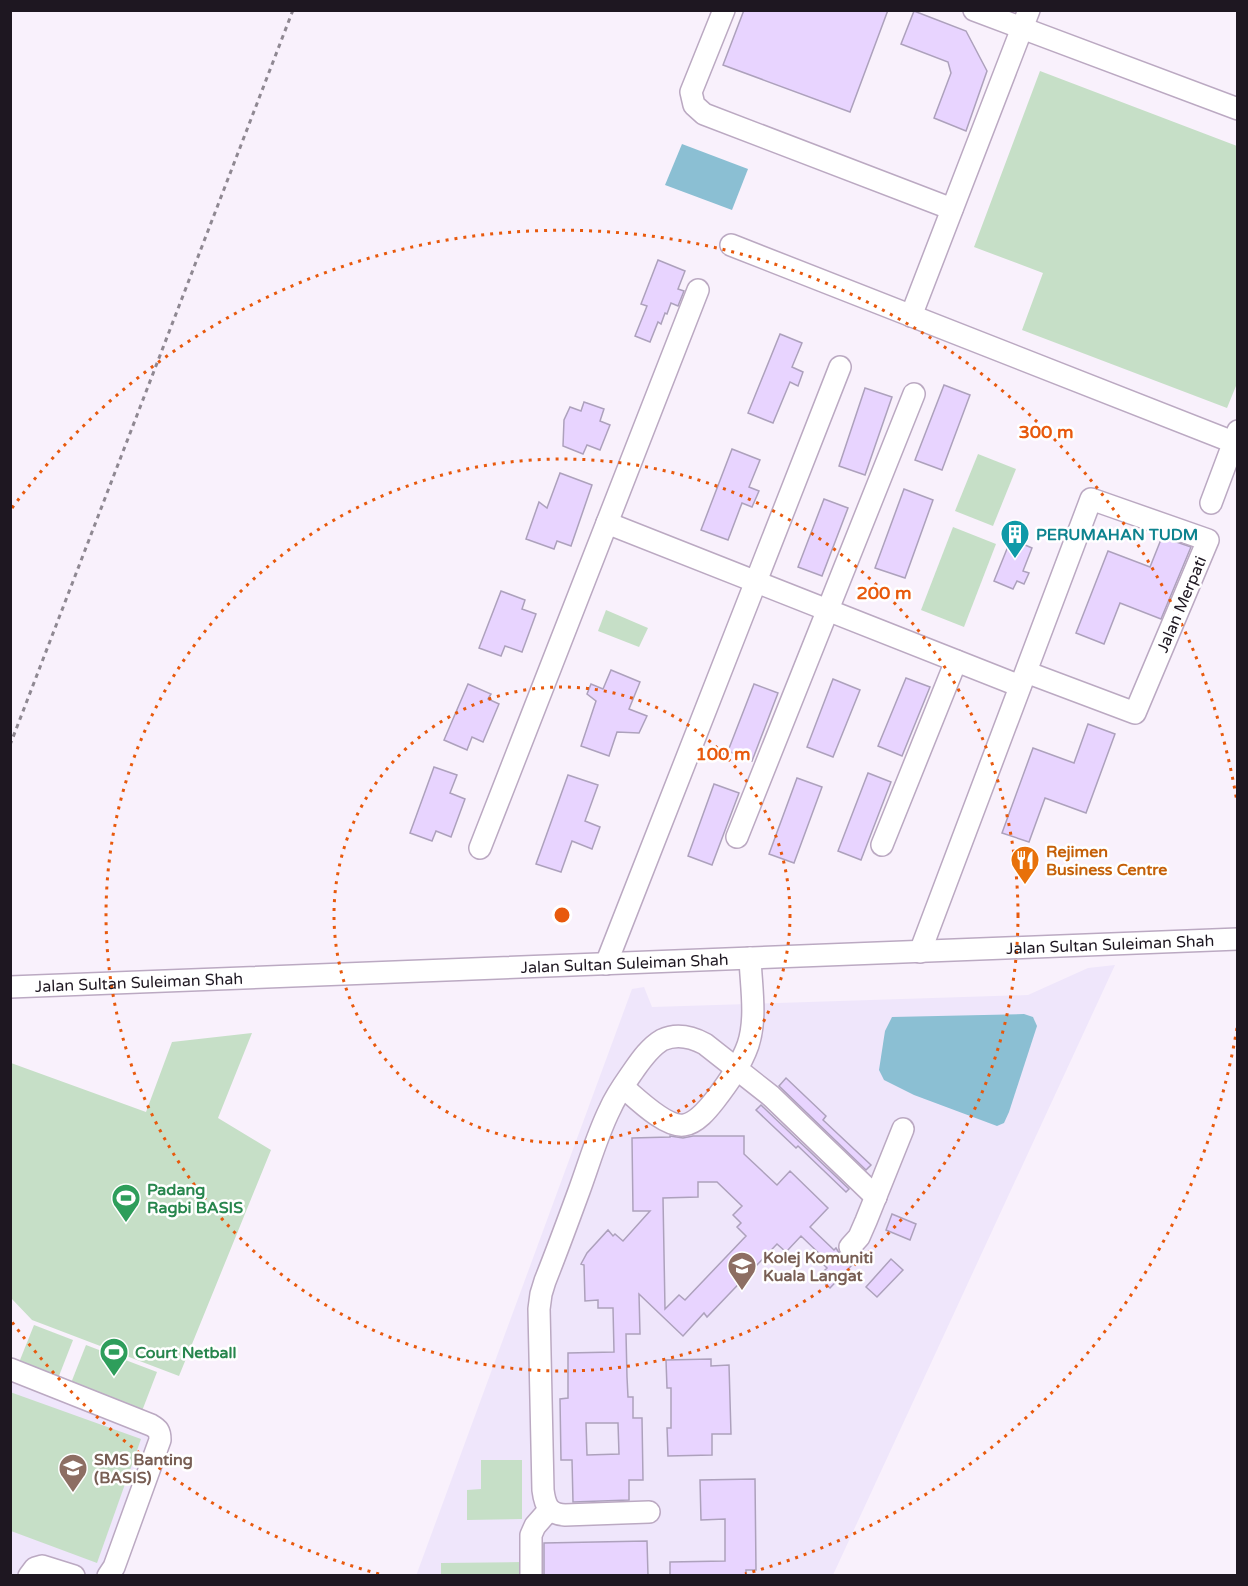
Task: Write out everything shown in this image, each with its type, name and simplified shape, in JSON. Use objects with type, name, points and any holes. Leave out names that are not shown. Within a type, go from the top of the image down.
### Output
[{"type":"street","points":[[724,10],[691,92],[694,105],[699,110],[704,114],[952,209]]},
{"type":"street","points":[[974,10],[1025,20],[1238,109]]},
{"type":"street","points":[[911,316],[1025,20]]},
{"type":"street","points":[[731,245],[1236,439],[1211,503]]},
{"type":"street","points":[[480,848],[698,290]]},
{"type":"street","points":[[606,964],[840,368]]},
{"type":"street","points":[[737,837],[914,394]]},
{"type":"street","name":"Jalan Merpati","points":[[920,952],[1023,679],[1091,499],[1208,540],[1135,713],[1023,679]]},
{"type":"street","points":[[607,523],[956,661],[1023,679]]},
{"type":"street","points":[[882,845],[956,661]]},
{"type":"street","name":"Jalan Sultan Suleiman Shah","points":[[10,987],[1238,939]]},
{"type":"street","points":[[623,1087],[653,1112],[675,1124],[683,1125],[694,1121],[707,1109],[726,1086],[748,1044],[752,1010],[750,958]]},
{"type":"street","points":[[650,1512],[558,1515],[549,1509],[543,1490],[539,1302],[604,1122],[640,1061],[660,1041],[678,1036],[696,1039],[705,1044],[771,1096],[876,1197]]},
{"type":"street","points":[[850,1247],[859,1236],[903,1129]]},
{"type":"street","points":[[10,1369],[158,1429],[160,1440],[114,1567],[108,1575]]},
{"type":"street","points":[[531,1575],[531,1534],[549,1509]]},
{"type":"street","points":[[29,1575],[35,1568],[42,1566],[74,1575]]},
{"type":"path","points":[[10,745],[293,10]]},
{"type":"shaded area","name":"Kolej Komuniti Kuala Langat","points":[[1115,965],[833,1575],[416,1576],[632,989],[644,987],[652,1007],[1028,995],[1088,968]]},
{"type":"shaded area","name":"SMS Banting (BASIS)","points":[[10,1373],[158,1432],[102,1575],[89,1575],[34,1557],[26,1575],[11,1575]]},
{"type":"green space","points":[[1040,71],[1237,146],[1238,381],[1227,408],[1022,330],[1043,273],[974,247]]},
{"type":"green space","points":[[978,454],[1016,469],[993,526],[955,511]]},
{"type":"green space","points":[[953,527],[996,544],[964,627],[921,610]]},
{"type":"green space","points":[[606,610],[648,628],[639,647],[598,631]]},
{"type":"green space","name":"Padang Ragbi BASIS","points":[[252,1033],[218,1118],[271,1150],[179,1376],[32,1320],[11,1298],[11,1063],[146,1112],[172,1042]]},
{"type":"green space","points":[[34,1325],[73,1340],[57,1381],[18,1365]]},
{"type":"green space","name":"Court Netball","points":[[86,1345],[157,1372],[142,1411],[71,1383]]},
{"type":"green space","name":"SMS Banting (BASIS)","points":[[10,1392],[141,1439],[97,1563],[11,1531]]},
{"type":"green space","points":[[481,1460],[522,1460],[522,1519],[467,1520],[467,1490],[481,1489]]},
{"type":"green space","points":[[522,1562],[522,1575],[441,1575],[441,1563]]},
{"type":"water","points":[[682,144],[748,169],[732,210],[665,185]]},
{"type":"water","points":[[1024,1014],[1033,1017],[1037,1026],[1009,1112],[1004,1123],[997,1126],[914,1095],[884,1080],[879,1070],[885,1031],[892,1017]]},
{"type":"building","points":[[744,10],[888,10],[850,112],[723,65]]},
{"type":"building","points":[[914,11],[966,31],[987,71],[966,131],[934,118],[951,73],[948,62],[901,44]]},
{"type":"building","points":[[658,260],[685,271],[678,289],[684,291],[678,306],[671,303],[661,324],[658,322],[650,342],[635,336],[647,306],[641,304]]},
{"type":"building","points":[[780,334],[802,343],[792,367],[803,372],[798,386],[790,382],[773,423],[748,413]]},
{"type":"building","points":[[944,385],[970,395],[942,470],[915,460]]},
{"type":"building","points":[[865,388],[892,397],[865,475],[839,466]]},
{"type":"building","points":[[584,402],[604,409],[600,421],[610,425],[600,450],[587,445],[583,454],[563,446],[564,420],[570,407],[581,411]]},
{"type":"building","points":[[732,449],[760,460],[749,487],[759,491],[752,507],[742,503],[728,540],[701,530]]},
{"type":"building","points":[[560,473],[592,485],[571,546],[557,541],[554,549],[526,539],[539,502],[547,508]]},
{"type":"building","points":[[904,489],[933,500],[905,578],[875,568]]},
{"type":"building","points":[[824,499],[848,508],[822,576],[798,567]]},
{"type":"building","points":[[1162,537],[1191,547],[1161,619],[1120,603],[1104,644],[1076,633],[1108,551],[1150,567]]},
{"type":"building","name":"PERUMAHAN TUDM","points":[[1011,539],[1032,548],[1023,571],[1029,573],[1024,584],[1017,581],[1013,589],[994,581]]},
{"type":"building","points":[[501,591],[525,600],[522,609],[536,614],[522,652],[505,646],[501,656],[479,648]]},
{"type":"building","points":[[611,670],[640,682],[629,709],[647,716],[639,733],[617,732],[609,756],[581,746],[596,701],[587,694],[591,684],[603,689]]},
{"type":"building","points":[[906,678],[930,687],[902,756],[878,746]]},
{"type":"building","points":[[833,679],[860,690],[833,757],[807,747]]},
{"type":"building","points":[[468,684],[491,694],[488,699],[499,704],[483,742],[472,737],[467,750],[444,740]]},
{"type":"building","points":[[754,684],[778,693],[752,761],[728,751]]},
{"type":"building","points":[[1088,724],[1115,734],[1086,813],[1045,798],[1029,842],[1002,833],[1033,748],[1074,763]]},
{"type":"building","points":[[434,767],[457,775],[450,793],[465,799],[451,837],[436,831],[432,841],[410,833]]},
{"type":"building","points":[[868,773],[891,782],[861,860],[838,851]]},
{"type":"building","points":[[568,775],[598,785],[585,821],[600,827],[592,849],[572,841],[561,872],[536,864]]},
{"type":"building","points":[[797,778],[822,787],[794,863],[769,854]]},
{"type":"building","points":[[714,784],[739,793],[712,865],[688,856]]},
{"type":"building","points":[[786,1078],[826,1116],[823,1120],[871,1165],[866,1170],[779,1086]]},
{"type":"building","points":[[761,1105],[849,1189],[846,1192],[756,1110]]},
{"type":"building","points":[[744,1136],[744,1154],[777,1185],[790,1171],[828,1208],[810,1227],[853,1264],[830,1288],[818,1277],[827,1268],[822,1263],[825,1259],[801,1236],[786,1252],[777,1244],[707,1317],[704,1313],[683,1336],[639,1294],[640,1334],[626,1334],[628,1397],[633,1397],[633,1418],[642,1418],[643,1480],[629,1480],[629,1500],[573,1502],[572,1460],[561,1460],[560,1399],[568,1398],[568,1353],[614,1352],[613,1308],[598,1308],[598,1300],[585,1301],[584,1265],[581,1264],[587,1253],[608,1230],[613,1236],[615,1234],[623,1241],[650,1211],[633,1211],[632,1138]],"holes":[[[698,1182],[717,1182],[742,1206],[733,1215],[741,1223],[737,1227],[746,1236],[685,1300],[679,1295],[665,1309],[663,1198],[698,1197]],[[586,1423],[618,1423],[619,1454],[587,1455]]]},
{"type":"building","points":[[892,1214],[916,1224],[910,1240],[886,1230]]},
{"type":"building","points":[[891,1259],[903,1270],[877,1297],[866,1287]]},
{"type":"building","points":[[711,1359],[711,1366],[729,1365],[731,1434],[712,1434],[712,1455],[668,1456],[667,1428],[671,1428],[671,1388],[667,1388],[666,1360]]},
{"type":"building","points":[[755,1479],[756,1570],[746,1570],[746,1575],[670,1575],[670,1562],[725,1561],[725,1519],[701,1520],[700,1480]]},
{"type":"building","points":[[647,1541],[648,1575],[544,1575],[544,1543]]},
{"type":"place","name":"PERUMAHAN TUDM","points":[[1015,560]]},
{"type":"place","name":"Rejimen Business Centre","points":[[1025,886]]},
{"type":"place","name":"Padang Ragbi BASIS","points":[[126,1224]]},
{"type":"place","name":"Kolej Komuniti Kuala Langat","points":[[742,1292]]},
{"type":"place","name":"Court Netball","points":[[114,1378]]},
{"type":"place","name":"SMS Banting (BASIS)","points":[[73,1494]]}]
